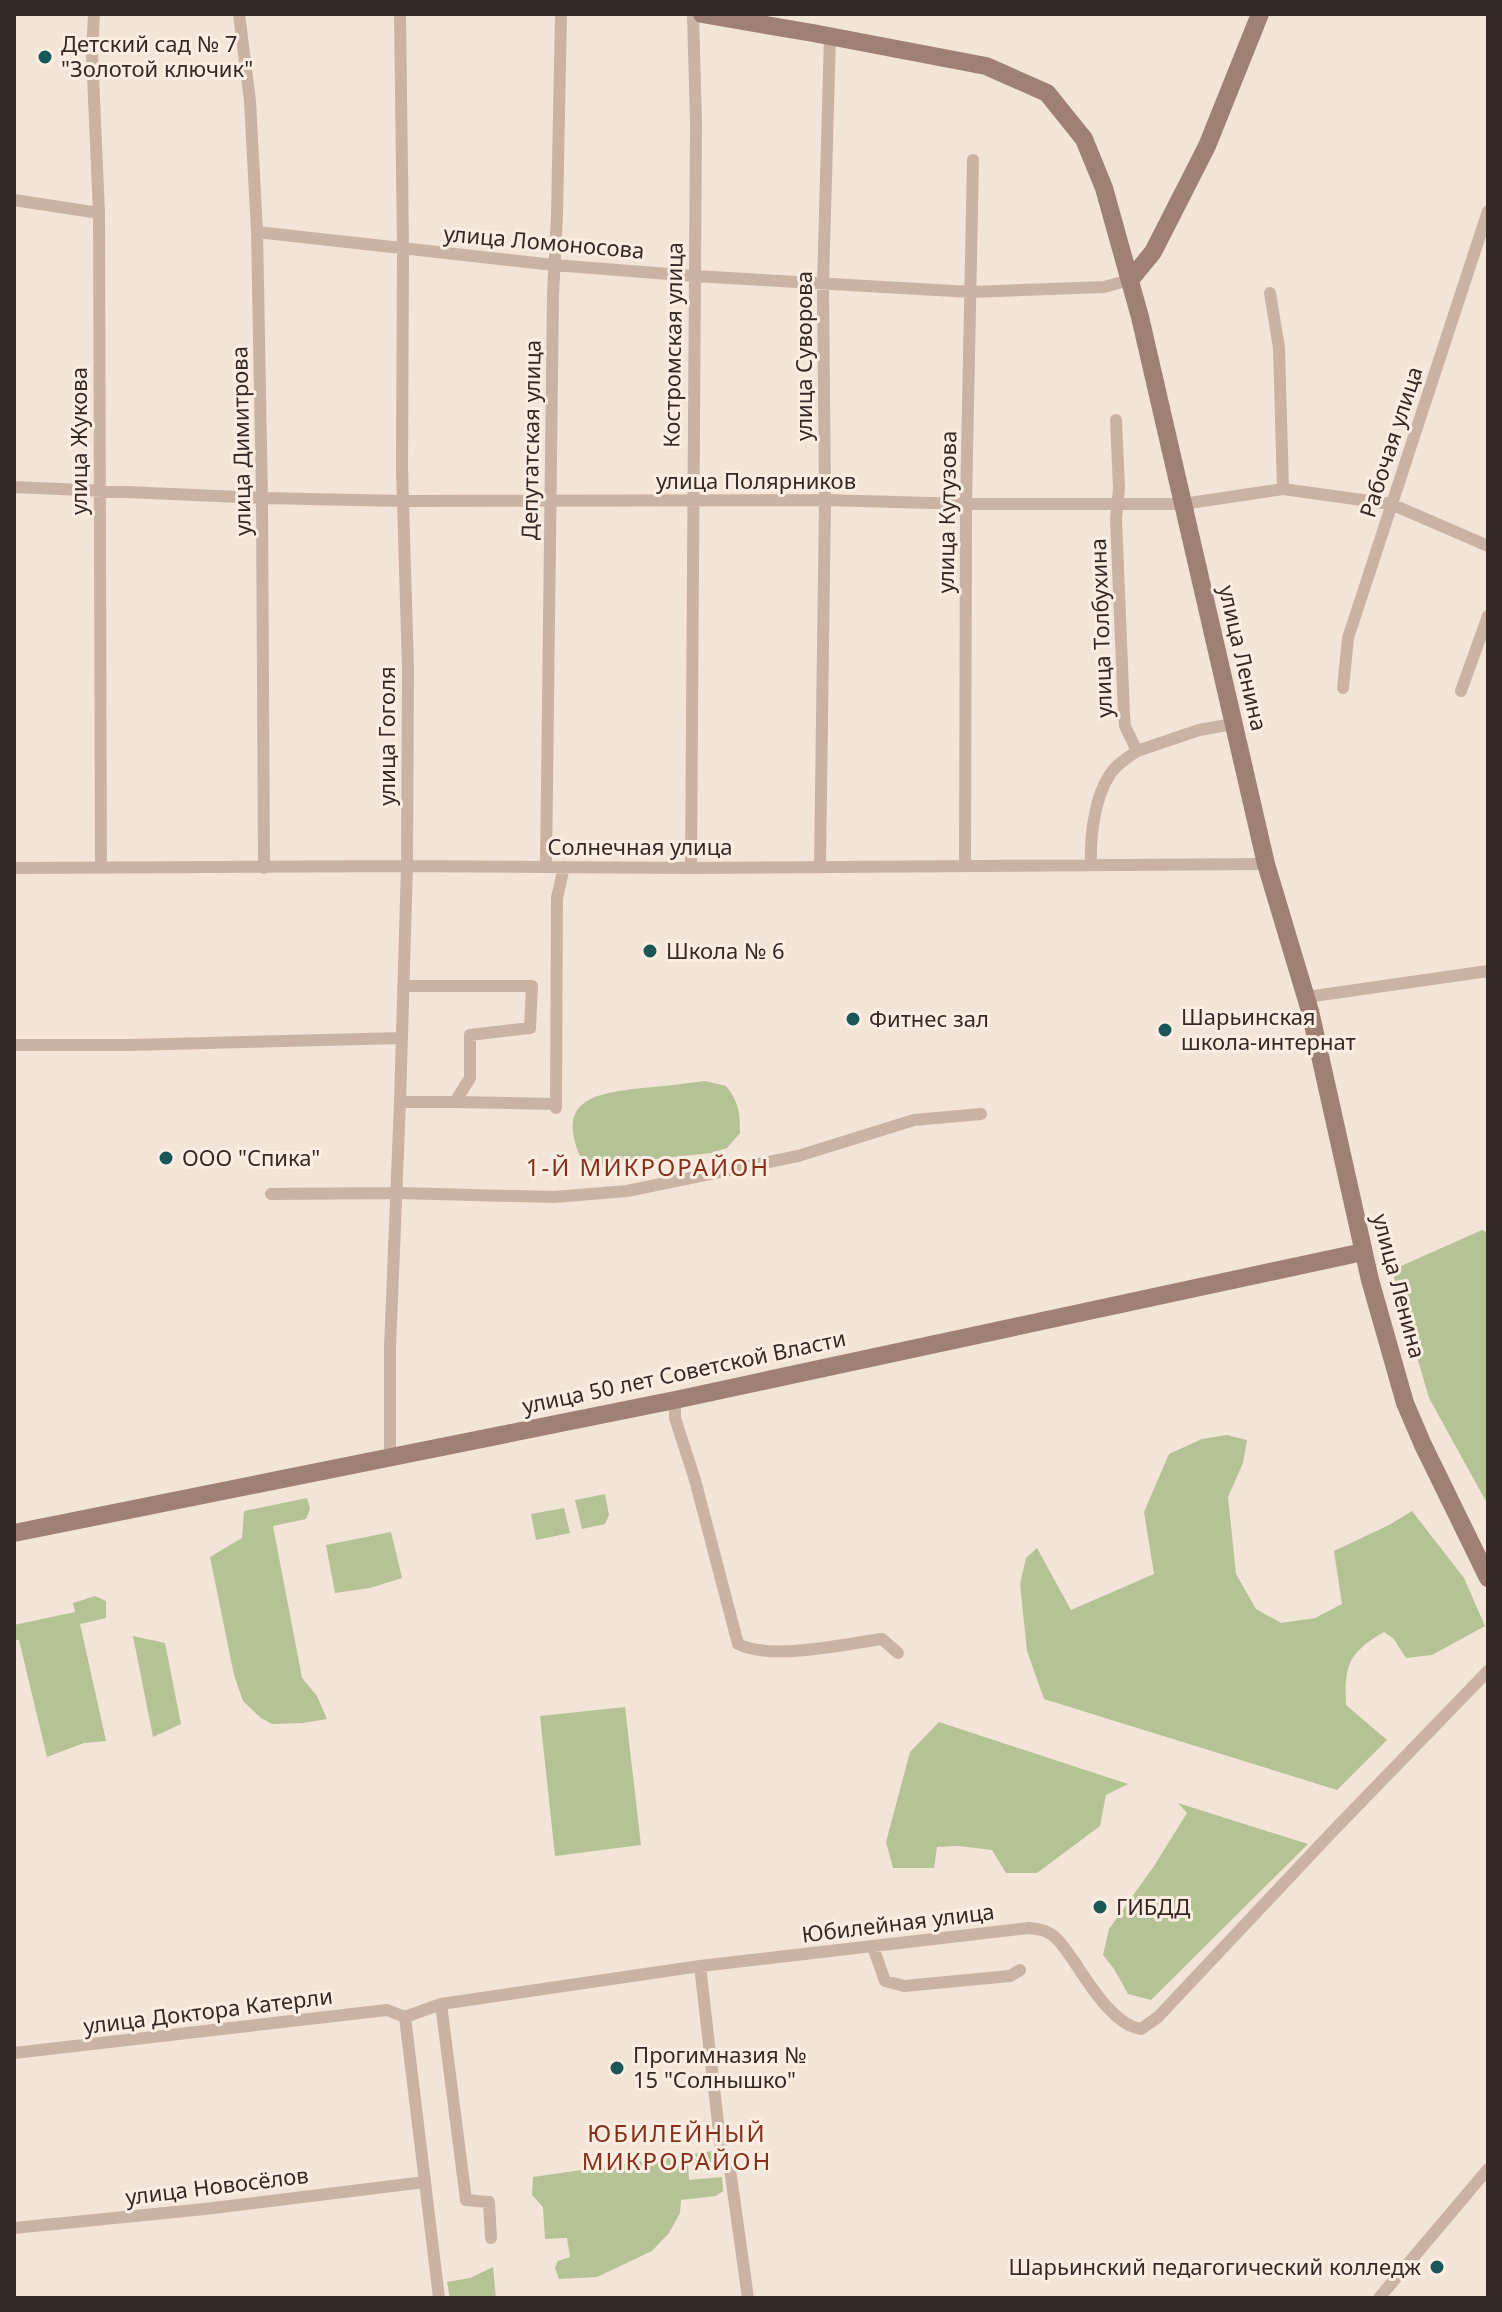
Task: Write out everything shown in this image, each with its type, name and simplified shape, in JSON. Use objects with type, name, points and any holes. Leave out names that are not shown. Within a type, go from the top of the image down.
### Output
[{"type":"street","name":"улица Жукова","points":[[94,14],[92,53],[99,213],[101,868]]},
{"type":"street","name":"улица Димитрова","points":[[239,14],[250,101],[257,232],[264,868]]},
{"type":"street","name":"улица Гоголя","points":[[390,1458],[390,1348],[407,866],[408,668],[403,501],[400,14]]},
{"type":"street","name":"Депутатская улица","points":[[546,867],[554,265],[561,14]]},
{"type":"street","name":"Костромская улица","points":[[691,868],[696,123],[693,14]]},
{"type":"street","name":"улица Ленина","points":[[702,14],[986,66],[1047,93],[1084,139],[1104,188],[1130,280],[1266,864],[1307,997],[1363,1252],[1405,1403],[1488,1578]]},
{"type":"street","points":[[1130,280],[1153,252],[1207,146],[1260,14]]},
{"type":"street","name":"улица Суворова","points":[[820,867],[825,500],[823,283],[830,37]]},
{"type":"street","name":"улица Кутузова","points":[[965,866],[966,504],[973,160]]},
{"type":"street","points":[[14,200],[99,213]]},
{"type":"street","name":"Рабочая улица","points":[[1343,688],[1348,638],[1488,211]]},
{"type":"street","name":"улица Ломоносова","points":[[257,232],[554,265],[971,292],[1104,287],[1130,280]]},
{"type":"street","points":[[1270,293],[1279,348],[1283,489]]},
{"type":"street","name":"улица Толбухина","points":[[1116,420],[1116,519],[1125,726],[1137,751]]},
{"type":"street","name":"улица Полярников","points":[[14,487],[403,501],[825,500],[966,504],[1183,504],[1283,489],[1391,504],[1488,546]]},
{"type":"street","points":[[1461,691],[1488,616]]},
{"type":"street","points":[[1091,864],[1090,842],[1094,822],[1104,785],[1116,767],[1137,751],[1199,730],[1233,724]]},
{"type":"street","name":"Солнечная улица","points":[[14,868],[1266,864]]},
{"type":"street","points":[[400,1102],[556,1106],[557,898],[564,867]]},
{"type":"street","points":[[1307,997],[1488,971]]},
{"type":"street","points":[[403,986],[532,986],[530,1028],[470,1035],[470,1078],[455,1102]]},
{"type":"street","points":[[14,1045],[402,1038]]},
{"type":"street","points":[[271,1194],[554,1197],[627,1191],[798,1156],[914,1120],[981,1114]]},
{"type":"street","name":"улица 50 лет Советской Власти","points":[[14,1533],[675,1400],[1363,1252]]},
{"type":"street","points":[[675,1400],[675,1418],[695,1480],[738,1644],[751,1651],[774,1652],[882,1639],[898,1653]]},
{"type":"street","name":"Юбилейная улица","points":[[405,2017],[441,2004],[700,1966],[1029,1928],[1048,1932],[1063,1945],[1093,1989],[1117,2017],[1131,2028],[1141,2029],[1158,2017],[1488,1671]]},
{"type":"street","points":[[873,1947],[885,1981],[904,1986],[1010,1976],[1020,1970]]},
{"type":"street","points":[[700,1966],[721,2149],[730,2169],[748,2298]]},
{"type":"street","points":[[441,2004],[466,2200],[489,2202],[491,2238]]},
{"type":"street","name":"улица Доктора Катерли","points":[[14,2053],[387,2010],[405,2017]]},
{"type":"street","points":[[405,2017],[439,2298]]},
{"type":"street","points":[[1379,2298],[1488,2169]]},
{"type":"street","name":"улица Новосёлов","points":[[14,2228],[425,2182]]},
{"type":"green space","points":[[705,1081],[726,1086],[736,1103],[740,1133],[727,1148],[711,1153],[600,1165],[580,1156],[573,1122],[577,1110],[585,1102],[626,1090]]},
{"type":"green space","points":[[1482,1230],[1488,1233],[1488,1505],[1429,1398],[1392,1270]]},
{"type":"green space","points":[[1227,1435],[1247,1440],[1243,1463],[1228,1497],[1236,1574],[1256,1609],[1281,1623],[1315,1618],[1342,1604],[1334,1551],[1412,1511],[1464,1578],[1485,1626],[1432,1655],[1406,1658],[1393,1638],[1384,1632],[1356,1653],[1346,1680],[1346,1705],[1387,1740],[1337,1790],[1044,1699],[1027,1651],[1020,1584],[1026,1558],[1037,1548],[1071,1610],[1154,1574],[1144,1512],[1169,1454],[1202,1439]]},
{"type":"green space","points":[[605,1494],[609,1515],[605,1524],[582,1529],[575,1500]]},
{"type":"green space","points":[[307,1498],[310,1509],[306,1519],[273,1526],[302,1678],[317,1696],[327,1719],[272,1724],[243,1701],[234,1675],[210,1557],[242,1538],[244,1511]]},
{"type":"green space","points":[[564,1508],[570,1533],[536,1540],[531,1514]]},
{"type":"green space","points":[[391,1532],[402,1578],[370,1588],[335,1593],[326,1545]]},
{"type":"green space","points":[[95,1596],[106,1601],[106,1618],[80,1624],[106,1741],[84,1743],[47,1757],[19,1640],[14,1640],[14,1625],[75,1612],[73,1603]]},
{"type":"green space","points":[[133,1636],[165,1643],[181,1724],[153,1737]]},
{"type":"green space","points":[[625,1707],[641,1845],[555,1856],[540,1716]]},
{"type":"green space","points":[[939,1722],[1128,1784],[1106,1795],[1100,1826],[1037,1873],[1006,1873],[992,1850],[958,1846],[937,1847],[934,1868],[893,1868],[886,1842],[910,1752]]},
{"type":"green space","points":[[1178,1803],[1308,1844],[1151,2000],[1128,1994],[1103,1955],[1109,1929],[1187,1813]]},
{"type":"green space","points":[[713,2151],[713,2162],[688,2165],[689,2180],[722,2177],[723,2191],[716,2196],[681,2200],[680,2213],[669,2233],[652,2251],[597,2277],[559,2279],[555,2268],[558,2261],[570,2257],[567,2238],[545,2239],[543,2207],[532,2195],[533,2177]]},
{"type":"green space","points":[[493,2267],[496,2298],[450,2298],[447,2282],[470,2278]]},
{"type":"place","name":"Детский сад № 7 \"Золотой ключик\"","points":[[45,57]]},
{"type":"place","name":"Школа № 6","points":[[650,951]]},
{"type":"place","name":"Фитнес зал","points":[[853,1019]]},
{"type":"place","name":"Шарьинская школа-интернат","points":[[1165,1030]]},
{"type":"place","name":"ООО \"Спика\"","points":[[166,1158]]},
{"type":"place","name":"ГИБДД","points":[[1100,1907]]},
{"type":"place","name":"Прогимназия № 15 \"Солнышко\"","points":[[617,2068]]},
{"type":"place","name":"Шарьинский педагогический колледж","points":[[1437,2267]]},
{"type":"district","name":"1-Й МИКРОРАЙОН","points":[[648,1168]]},
{"type":"district","name":"ЮБИЛЕЙНЫЙ МИКРОРАЙОН","points":[[677,2148]]}]
